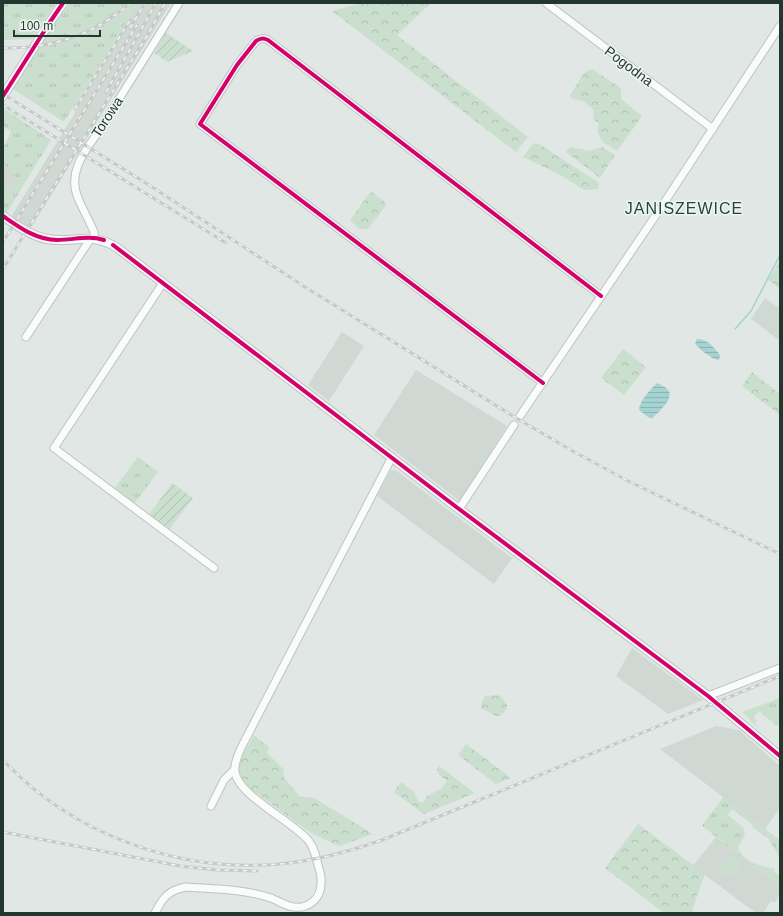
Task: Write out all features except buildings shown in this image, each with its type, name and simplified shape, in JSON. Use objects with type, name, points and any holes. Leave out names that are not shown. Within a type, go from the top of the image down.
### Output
[{"type":"street","points":[[3,96],[63,3]]},
{"type":"street","name":"Torowa","points":[[97,239],[76,194],[74,182],[77,167],[85,151],[179,3]]},
{"type":"street","name":"Pogodna","points":[[546,3],[713,129]]},
{"type":"street","points":[[520,416],[713,129],[780,26]]},
{"type":"street","points":[[543,383],[200,124],[237,66],[256,41],[260,38],[268,40],[601,296]]},
{"type":"street","points":[[3,216],[26,231],[45,239],[97,239],[116,247],[459,509],[708,696],[780,756]]},
{"type":"street","points":[[26,337],[97,239]]},
{"type":"street","points":[[163,283],[54,448],[214,568]]},
{"type":"street","points":[[459,509],[514,425]]},
{"type":"street","points":[[155,913],[167,895],[178,889],[186,887],[246,893],[271,898],[294,907],[308,905],[317,898],[321,887],[322,878],[311,844],[299,831],[245,790],[238,781],[234,770],[235,763],[241,748],[392,457]]},
{"type":"street","points":[[708,696],[780,668]]},
{"type":"street","points":[[211,806],[224,780],[234,770]]},
{"type":"shaded area","points":[[127,3],[133,3],[114,19],[96,30],[68,42],[38,49],[41,43],[66,37],[93,26]]},
{"type":"shaded area","points":[[138,3],[171,3],[30,229],[11,217],[76,111],[73,109]]},
{"type":"shaded area","points":[[3,162],[18,180],[3,195]]},
{"type":"shaded area","points":[[765,298],[780,309],[780,341],[751,319]]},
{"type":"shaded area","points":[[342,332],[364,346],[329,401],[308,385]]},
{"type":"shaded area","points":[[416,370],[507,426],[460,501],[374,435]]},
{"type":"shaded area","points":[[394,469],[512,558],[494,584],[377,496],[391,470],[393,471]]},
{"type":"shaded area","points":[[632,648],[703,700],[668,714],[616,676]]},
{"type":"shaded area","points":[[716,726],[739,730],[780,766],[780,808],[765,829],[660,749]]},
{"type":"shaded area","points":[[716,837],[780,886],[780,893],[775,903],[771,901],[763,913],[756,913],[693,866]]},
{"type":"green space","points":[[3,3],[56,3],[32,39],[3,40]]},
{"type":"green space","points":[[70,3],[127,3],[108,18],[87,29],[64,38],[41,43]]},
{"type":"green space","points":[[133,3],[138,3],[64,122],[13,89],[38,49],[64,43],[89,33],[112,20]]},
{"type":"green space","points":[[361,3],[431,3],[397,35],[528,137],[516,152],[332,11]]},
{"type":"green space","points":[[166,33],[193,51],[167,62],[154,53]]},
{"type":"green space","points":[[592,69],[621,88],[621,99],[642,116],[617,151],[603,142],[597,131],[599,123],[594,120],[594,110],[583,101],[572,99],[570,95],[585,72]]},
{"type":"green space","points":[[3,108],[51,140],[6,214],[3,212],[3,195],[18,180],[3,162],[3,148],[11,132],[3,126]]},
{"type":"green space","points":[[534,143],[544,147],[599,183],[598,189],[584,190],[562,176],[523,157]]},
{"type":"green space","points":[[570,147],[589,151],[602,147],[615,155],[600,178],[566,152]]},
{"type":"green space","points":[[371,191],[387,204],[368,229],[359,229],[350,220]]},
{"type":"green space","points":[[780,261],[780,289],[768,280]]},
{"type":"green space","points":[[623,349],[646,367],[624,395],[601,378]]},
{"type":"green space","points":[[752,372],[780,394],[780,415],[742,386]]},
{"type":"green space","points":[[138,457],[158,472],[133,505],[113,490]]},
{"type":"green space","points":[[172,483],[193,498],[168,531],[148,516]]},
{"type":"green space","points":[[500,695],[507,705],[507,709],[500,716],[496,716],[481,708],[485,696]]},
{"type":"green space","points":[[780,698],[780,722],[777,726],[759,711],[753,718],[757,721],[755,723],[757,725],[756,726],[742,712]]},
{"type":"green space","points":[[254,735],[269,747],[267,753],[284,770],[283,776],[300,797],[314,798],[373,834],[339,846],[311,833],[245,785],[239,773],[239,766]]},
{"type":"green space","points":[[466,744],[511,778],[496,784],[458,755]]},
{"type":"green space","points":[[439,766],[475,793],[424,814],[394,792],[401,782],[414,792],[418,801],[423,803],[427,796],[441,789],[447,781],[439,775],[437,770]]},
{"type":"green space","points":[[723,797],[780,840],[780,858],[768,838],[752,827],[753,825],[732,809],[728,815],[743,827],[745,835],[738,847],[740,852],[748,860],[775,869],[774,872],[780,876],[780,886],[702,826]]},
{"type":"green space","points":[[638,824],[705,874],[692,910],[695,913],[664,913],[605,868]]},
{"type":"green space","points":[[731,855],[742,864],[733,877],[730,875],[727,877],[719,871]]},
{"type":"water","points":[[697,339],[704,340],[713,347],[720,355],[719,360],[709,356],[697,346],[695,344]]},
{"type":"water","points":[[657,383],[667,389],[670,393],[668,401],[652,418],[648,417],[639,410],[643,399]]},
{"type":"waterway","points":[[735,329],[751,311],[780,255]]},
{"type":"railway","points":[[3,48],[38,46],[71,38],[102,24],[130,3]]},
{"type":"railway","points":[[130,28],[145,3]]},
{"type":"railway","points":[[106,92],[156,3]]},
{"type":"railway","points":[[3,269],[147,36],[165,3]]},
{"type":"railway","points":[[75,109],[130,20]]},
{"type":"railway","points":[[3,242],[137,25]]},
{"type":"railway","points":[[3,94],[149,185],[305,287],[513,416],[628,481],[780,554]]},
{"type":"railway","points":[[3,105],[226,243]]},
{"type":"railway","points":[[3,760],[31,786],[61,809],[94,828],[129,843],[165,855],[203,862],[241,865],[292,863],[331,855],[382,840],[780,676]]},
{"type":"railway","points":[[3,832],[180,866],[217,870],[257,871]]},
{"type":"cycle path","points":[[3,96],[63,3]]},
{"type":"cycle path","points":[[543,383],[200,124],[237,65],[256,41],[259,39],[268,40],[601,296]]},
{"type":"cycle path","points":[[3,216],[28,232],[42,238],[57,240],[93,238],[104,240]]},
{"type":"cycle path","points":[[113,245],[459,509],[708,696],[780,756]]},
{"type":"district","name":"JANISZEWICE","points":[[684,208]]}]
